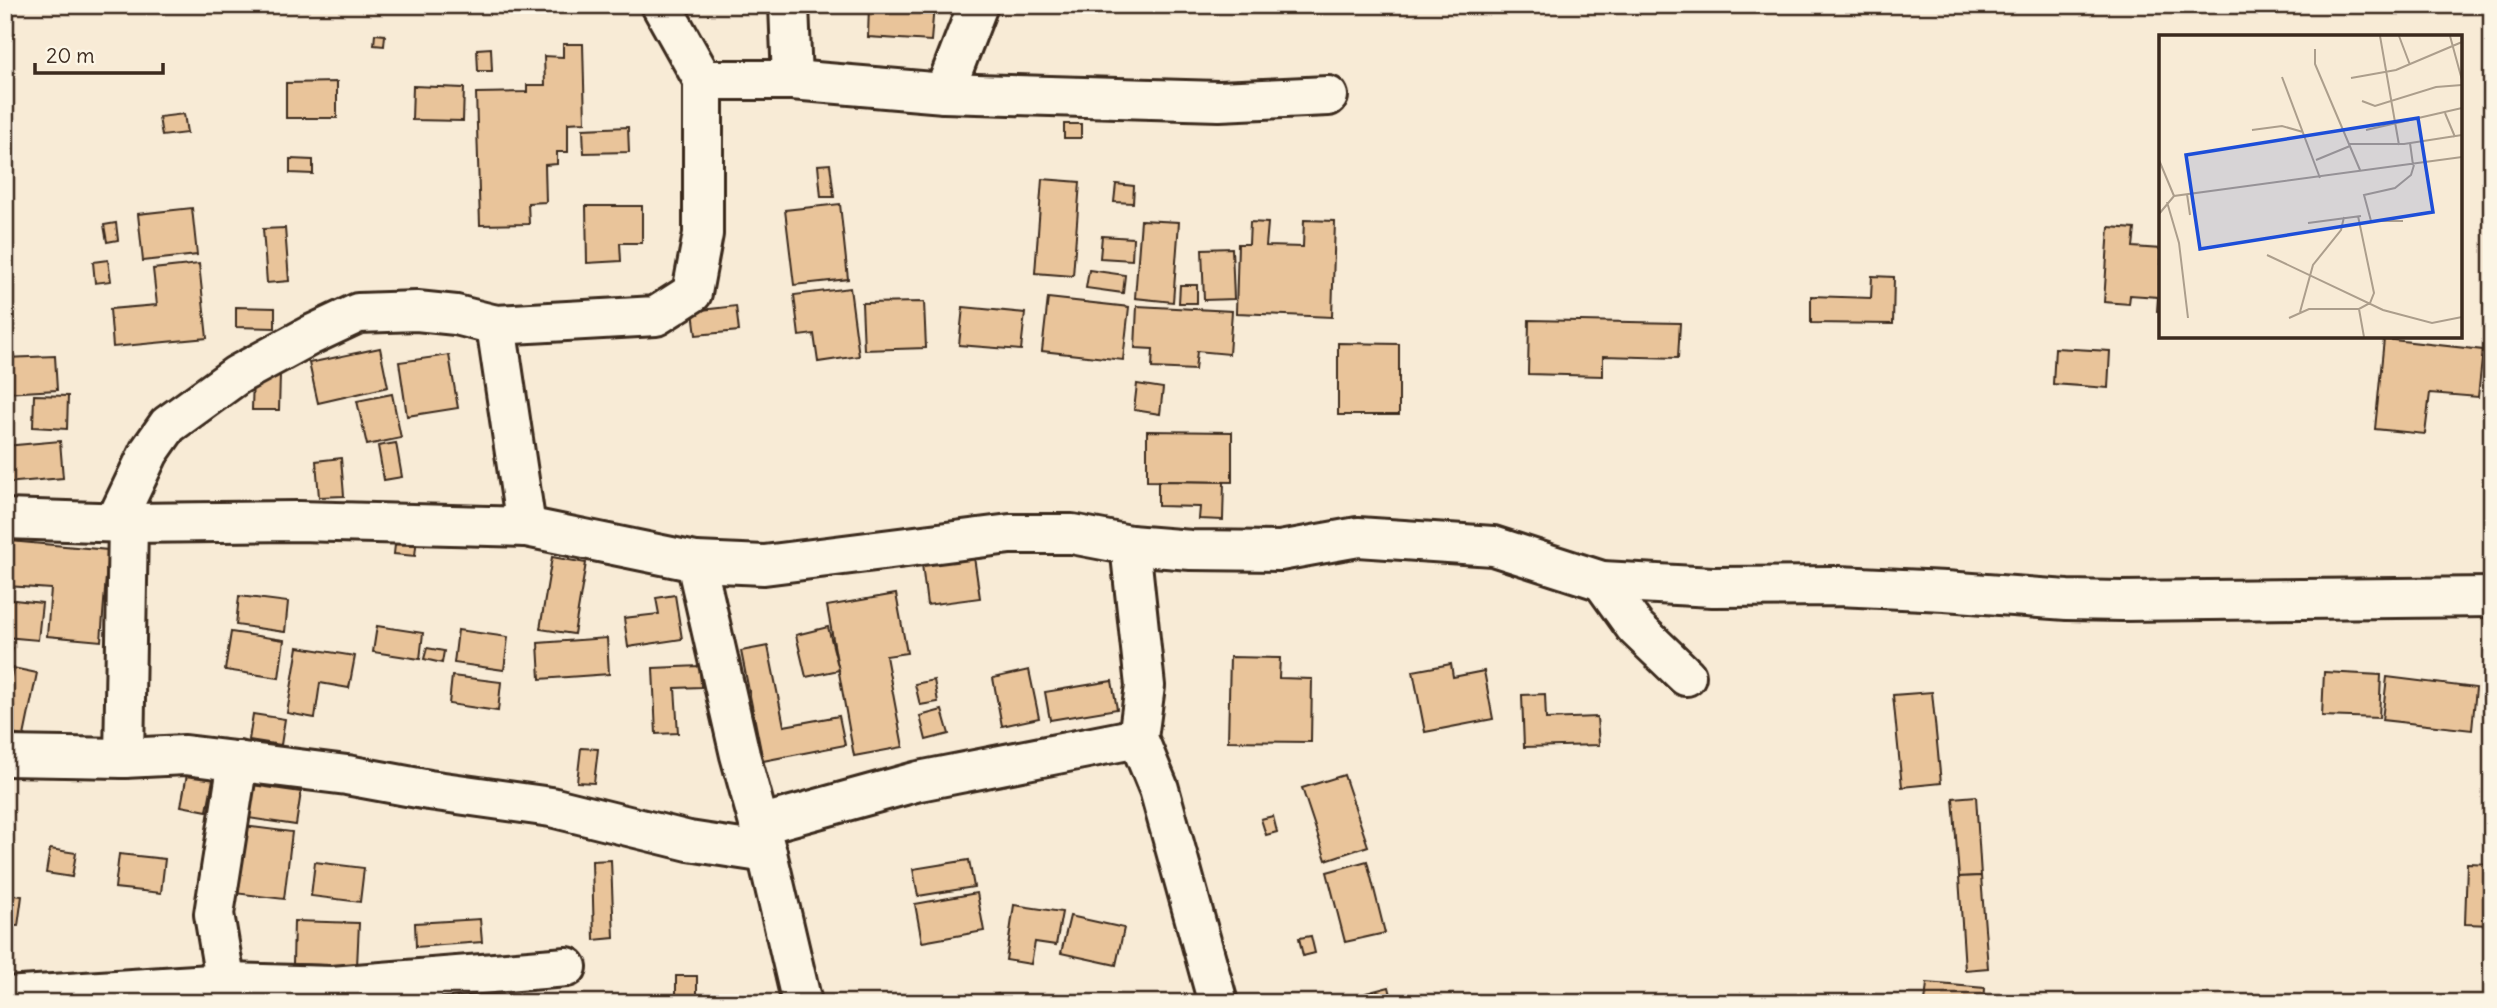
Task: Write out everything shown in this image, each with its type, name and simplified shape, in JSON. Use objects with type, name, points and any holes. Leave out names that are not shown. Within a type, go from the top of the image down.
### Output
[{"type":"street","points":[[124,758],[122,523],[149,452],[168,425],[237,375],[358,313],[417,311],[456,314],[496,325],[656,316],[692,293],[703,234],[704,80],[661,5]]},
{"type":"street","points":[[789,5],[792,80]]},
{"type":"street","points":[[943,93],[978,5]]},
{"type":"street","points":[[704,80],[792,80],[943,93],[1219,101],[1328,96]]},
{"type":"street","points":[[496,325],[526,527]]},
{"type":"street","points":[[5,519],[122,523],[298,521],[526,527],[696,562],[764,565],[1010,534],[1072,534],[1130,545],[1191,551],[1280,551],[1358,537],[1493,546],[1602,581],[1713,587],[1852,587],[2067,600],[2492,597]]},
{"type":"street","points":[[1130,545],[1145,687],[1138,738],[1159,789],[1218,1003]]},
{"type":"street","points":[[696,562],[740,755],[802,1003]]},
{"type":"street","points":[[1602,581],[1635,627],[1686,676]]},
{"type":"street","points":[[5,757],[124,758],[185,755],[238,761],[551,807],[689,841],[763,839],[919,781],[1138,738]]},
{"type":"street","points":[[228,993],[214,914],[238,761]]},
{"type":"street","points":[[5,997],[228,993],[567,967]]},
{"type":"building","points":[[869,5],[934,5],[931,41],[868,37]]},
{"type":"building","points":[[1586,5],[1611,5],[1611,8],[1586,8]]},
{"type":"building","points":[[375,34],[385,35],[384,46],[374,45]]},
{"type":"building","points":[[563,44],[583,44],[585,122],[568,123],[568,152],[557,152],[557,164],[545,165],[546,202],[528,203],[529,224],[480,225],[476,93],[527,92],[527,85],[545,85],[544,56],[563,57]]},
{"type":"building","points":[[491,48],[492,71],[478,71],[477,49]]},
{"type":"building","points":[[337,82],[337,118],[286,118],[286,83]]},
{"type":"building","points":[[413,86],[464,88],[463,121],[412,120]]},
{"type":"building","points":[[184,114],[187,133],[162,136],[159,117]]},
{"type":"building","points":[[1064,124],[1081,124],[1081,138],[1064,138]]},
{"type":"building","points":[[628,127],[629,152],[584,153],[583,129]]},
{"type":"building","points":[[290,159],[313,160],[313,174],[290,173]]},
{"type":"building","points":[[830,164],[834,197],[821,197],[818,165]]},
{"type":"building","points":[[1042,179],[1080,182],[1073,276],[1035,273]]},
{"type":"building","points":[[1116,184],[1134,186],[1133,203],[1114,202]]},
{"type":"building","points":[[840,204],[848,279],[794,285],[785,210]]},
{"type":"building","points":[[586,206],[642,206],[642,243],[620,243],[621,261],[587,263]]},
{"type":"building","points":[[192,208],[197,255],[143,261],[138,214]]},
{"type":"building","points":[[1141,220],[1179,222],[1173,302],[1135,298]]},
{"type":"building","points":[[1304,220],[1335,221],[1332,317],[1236,313],[1238,244],[1249,244],[1250,222],[1268,223],[1266,246],[1303,247]]},
{"type":"building","points":[[116,223],[118,240],[107,242],[104,225]]},
{"type":"building","points":[[2109,227],[2135,229],[2133,247],[2159,249],[2159,311],[2158,297],[2130,295],[2129,304],[2104,302]]},
{"type":"building","points":[[285,228],[289,281],[267,283],[263,229]]},
{"type":"building","points":[[1102,236],[1133,238],[1132,260],[1100,258]]},
{"type":"building","points":[[1232,248],[1234,299],[1204,300],[1202,249]]},
{"type":"building","points":[[108,260],[111,281],[95,283],[93,262]]},
{"type":"building","points":[[199,264],[207,338],[113,347],[110,309],[157,305],[153,269]]},
{"type":"building","points":[[1089,270],[1125,275],[1123,293],[1086,288]]},
{"type":"building","points":[[1872,276],[1894,277],[1893,324],[1811,323],[1811,296],[1871,298]]},
{"type":"building","points":[[1180,285],[1197,285],[1197,303],[1179,303]]},
{"type":"building","points":[[850,288],[859,356],[818,362],[814,334],[799,336],[794,295]]},
{"type":"building","points":[[1048,298],[1129,307],[1123,360],[1042,351]]},
{"type":"building","points":[[924,302],[926,348],[864,350],[862,303]]},
{"type":"building","points":[[736,306],[739,331],[696,335],[693,311]]},
{"type":"building","points":[[1137,306],[1232,311],[1229,354],[1197,351],[1195,370],[1152,368],[1153,349],[1135,348]]},
{"type":"building","points":[[236,307],[275,308],[275,328],[236,327]]},
{"type":"building","points":[[963,307],[1025,313],[1021,350],[959,345]]},
{"type":"building","points":[[1529,320],[1680,323],[1678,358],[1603,356],[1603,376],[1528,374]]},
{"type":"building","points":[[5,327],[11,327],[13,352],[5,353]]},
{"type":"building","points":[[2384,339],[2483,350],[2478,397],[2430,393],[2425,434],[2375,429]]},
{"type":"building","points":[[1338,343],[1399,344],[1399,415],[1338,415]]},
{"type":"building","points":[[380,348],[388,387],[318,403],[309,363]]},
{"type":"building","points":[[2055,348],[2110,351],[2108,388],[2053,384]]},
{"type":"building","points":[[449,355],[458,408],[407,416],[399,362]]},
{"type":"building","points":[[55,356],[57,390],[5,393],[5,358]]},
{"type":"building","points":[[253,375],[280,375],[279,410],[252,410]]},
{"type":"building","points":[[1137,384],[1163,388],[1160,414],[1134,410]]},
{"type":"building","points":[[392,394],[401,438],[367,445],[357,401]]},
{"type":"building","points":[[34,395],[68,396],[67,429],[33,427]]},
{"type":"building","points":[[1147,431],[1232,432],[1232,482],[1147,481]]},
{"type":"building","points":[[60,441],[63,478],[5,483],[5,446]]},
{"type":"building","points":[[396,443],[402,477],[384,480],[378,446]]},
{"type":"building","points":[[341,458],[344,496],[319,497],[316,461]]},
{"type":"building","points":[[1158,481],[1224,482],[1223,520],[1199,519],[1200,507],[1158,506]]},
{"type":"building","points":[[396,535],[417,537],[415,556],[394,554]]},
{"type":"building","points":[[10,541],[108,550],[101,641],[47,636],[51,589],[7,586]]},
{"type":"building","points":[[552,557],[586,563],[574,634],[540,629]]},
{"type":"building","points":[[974,557],[980,598],[927,605],[922,564]]},
{"type":"building","points":[[896,594],[907,653],[886,656],[903,747],[854,756],[827,606]]},
{"type":"building","points":[[675,595],[682,639],[628,647],[624,618],[659,614],[656,598]]},
{"type":"building","points":[[239,596],[288,602],[285,632],[236,625]]},
{"type":"building","points":[[5,599],[42,603],[38,640],[5,637]]},
{"type":"building","points":[[377,626],[423,633],[420,659],[373,652]]},
{"type":"building","points":[[828,627],[839,670],[806,677],[796,635]]},
{"type":"building","points":[[458,630],[508,637],[504,670],[454,663]]},
{"type":"building","points":[[231,632],[284,640],[279,678],[225,670]]},
{"type":"building","points":[[607,638],[609,674],[540,679],[538,643]]},
{"type":"building","points":[[5,646],[13,648],[5,676]]},
{"type":"building","points":[[768,646],[784,726],[839,716],[845,745],[763,761],[741,651]]},
{"type":"building","points":[[298,647],[355,656],[349,688],[320,683],[315,718],[287,713]]},
{"type":"building","points":[[427,648],[444,651],[442,663],[424,659]]},
{"type":"building","points":[[1230,657],[1280,658],[1279,678],[1312,679],[1311,742],[1228,741]]},
{"type":"building","points":[[1451,664],[1453,677],[1484,671],[1493,719],[1425,732],[1413,671]]},
{"type":"building","points":[[700,666],[701,687],[675,688],[678,733],[656,734],[653,668]]},
{"type":"building","points":[[13,668],[37,673],[24,736],[5,733],[5,706]]},
{"type":"building","points":[[1029,670],[1039,718],[1002,726],[993,678]]},
{"type":"building","points":[[2324,672],[2381,675],[2379,718],[2322,716]]},
{"type":"building","points":[[452,676],[501,682],[498,711],[449,704]]},
{"type":"building","points":[[2387,677],[2476,688],[2472,730],[2382,720]]},
{"type":"building","points":[[934,680],[938,702],[920,705],[915,684]]},
{"type":"building","points":[[1112,681],[1117,709],[1050,720],[1045,692]]},
{"type":"building","points":[[2487,688],[2492,688],[2492,718],[2485,718]]},
{"type":"building","points":[[1932,692],[1941,783],[1902,787],[1893,695]]},
{"type":"building","points":[[1545,694],[1546,719],[1597,717],[1599,745],[1524,747],[1522,695]]},
{"type":"building","points":[[942,710],[949,734],[926,740],[920,716]]},
{"type":"building","points":[[253,714],[285,719],[281,745],[249,740]]},
{"type":"building","points":[[581,748],[598,749],[594,783],[577,782]]},
{"type":"building","points":[[188,769],[214,774],[207,811],[181,806]]},
{"type":"building","points":[[1344,775],[1368,846],[1326,860],[1302,788]]},
{"type":"building","points":[[252,785],[301,792],[296,825],[248,818]]},
{"type":"building","points":[[1976,796],[1981,876],[1959,877],[1953,798]]},
{"type":"building","points":[[1273,816],[1277,832],[1266,835],[1261,819]]},
{"type":"building","points":[[243,826],[292,832],[284,899],[234,893]]},
{"type":"building","points":[[50,849],[76,853],[72,877],[46,873]]},
{"type":"building","points":[[119,854],[165,859],[161,893],[115,888]]},
{"type":"building","points":[[611,860],[614,938],[594,940],[592,861]]},
{"type":"building","points":[[969,860],[974,887],[918,896],[913,869]]},
{"type":"building","points":[[1367,861],[1385,933],[1345,942],[1327,872]]},
{"type":"building","points":[[315,862],[364,868],[360,902],[311,896]]},
{"type":"building","points":[[2467,863],[2492,864],[2492,925],[2465,924]]},
{"type":"building","points":[[1981,876],[1988,968],[1965,970],[1959,877]]},
{"type":"building","points":[[977,893],[984,931],[922,942],[915,904]]},
{"type":"building","points":[[5,894],[22,896],[18,926],[5,925]]},
{"type":"building","points":[[1014,905],[1062,912],[1056,945],[1035,942],[1031,964],[1006,960]]},
{"type":"building","points":[[1070,916],[1124,928],[1116,965],[1061,953]]},
{"type":"building","points":[[480,919],[482,942],[416,947],[415,923]]},
{"type":"building","points":[[294,921],[359,923],[357,966],[293,964]]},
{"type":"building","points":[[1311,936],[1315,953],[1303,956],[1299,938]]},
{"type":"building","points":[[676,976],[697,976],[697,1003],[676,1003]]},
{"type":"building","points":[[1927,983],[1985,988],[1984,1003],[1925,1003]]},
{"type":"building","points":[[1389,987],[1393,1003],[1368,1003],[1366,993]]},
{"type":"building","points":[[998,994],[1001,1003],[971,1003]]}]
